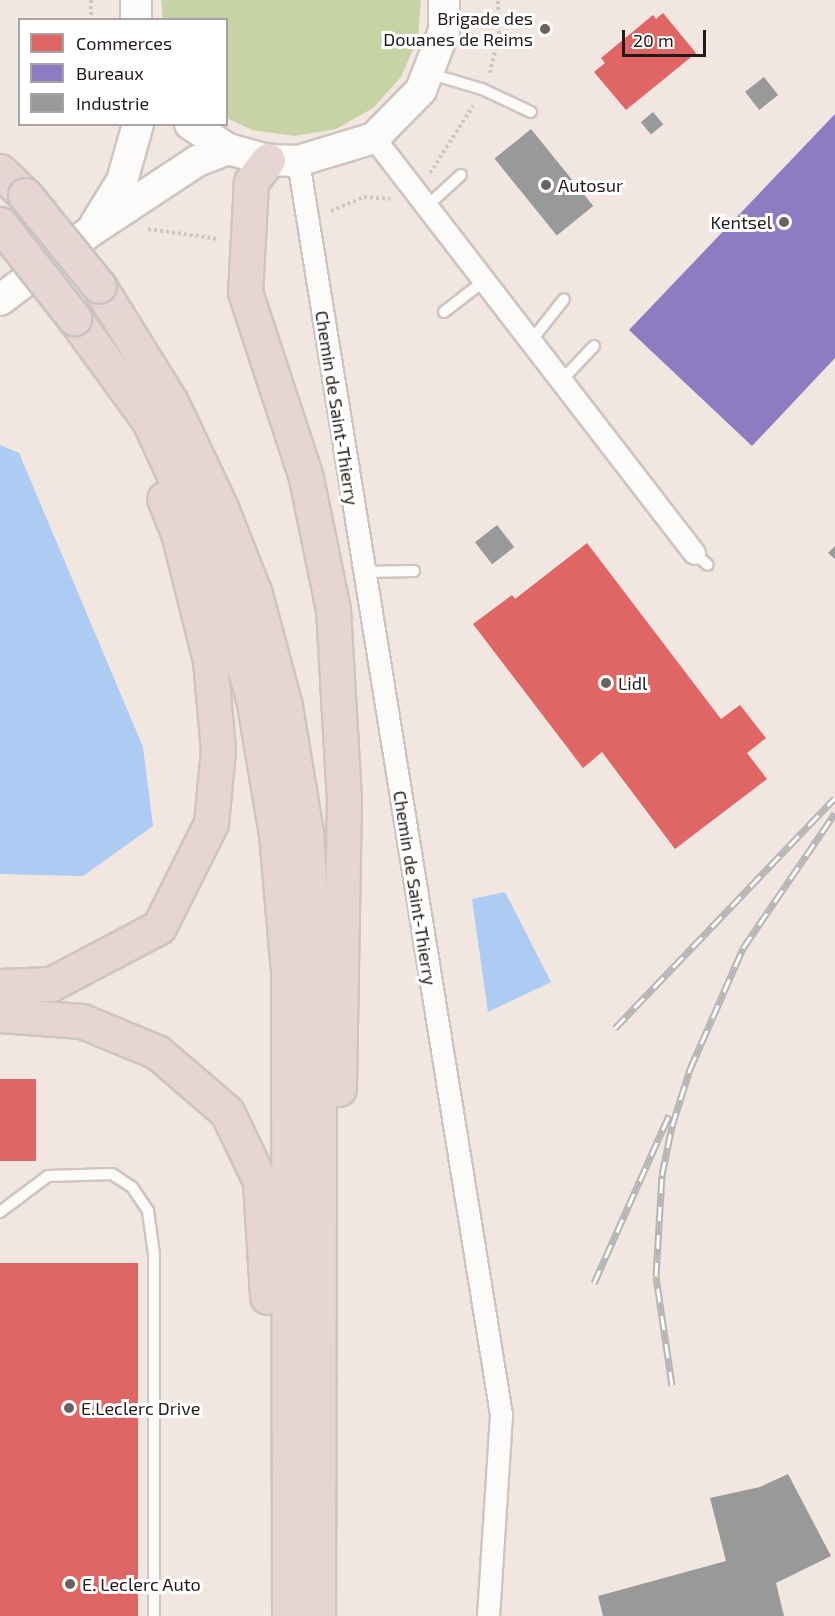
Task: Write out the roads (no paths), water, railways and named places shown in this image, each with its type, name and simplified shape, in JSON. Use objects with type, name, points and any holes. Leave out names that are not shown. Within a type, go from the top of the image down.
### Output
[{"type":"highway","points":[[283,161],[251,182],[245,292],[306,478],[333,609],[343,773],[339,1104],[331,1291],[318,1414]]},
{"type":"highway","points":[[0,171],[24,195],[99,286],[171,402],[221,508],[255,594],[285,706],[306,833],[314,953],[319,1110],[318,1616]]},
{"type":"highway","points":[[0,224],[74,318],[149,421],[215,565],[253,698],[276,834],[288,972],[289,1616]]},
{"type":"highway","points":[[0,986],[51,984],[159,927],[211,823],[218,750],[210,660],[178,533],[128,416],[84,343],[74,318]]},
{"type":"highway","points":[[0,1015],[82,1021],[157,1052],[227,1112],[260,1181],[266,1261],[273,1616]]},
{"type":"street","points":[[136,0],[136,18]]},
{"type":"street","points":[[193,126],[228,149],[283,161],[374,138],[421,90],[444,32],[444,0]]},
{"type":"street","points":[[90,231],[122,182],[137,126]]},
{"type":"street","points":[[374,138],[701,559]]},
{"type":"street","points":[[0,300],[90,231],[197,161],[228,149]]},
{"type":"street","name":"Chemin de Saint-Thierry","points":[[283,161],[364,572],[501,1415],[488,1616]]},
{"type":"lane","points":[[428,73],[482,89],[531,112]]},
{"type":"lane","points":[[427,206],[461,175]]},
{"type":"lane","points":[[444,312],[484,281]]},
{"type":"lane","points":[[531,341],[564,299]]},
{"type":"lane","points":[[561,381],[594,346]]},
{"type":"lane","points":[[364,572],[414,571]]},
{"type":"lane","points":[[0,1212],[48,1176],[112,1174],[132,1187],[148,1211],[154,1254],[154,1616]]},
{"type":"water","points":[[0,445],[19,453],[143,747],[153,826],[83,876],[0,874]]},
{"type":"water","points":[[505,892],[551,982],[488,1012],[472,899]]},
{"type":"railway","points":[[615,1028],[835,798]]},
{"type":"railway","points":[[672,1385],[656,1276],[662,1175],[672,1126],[690,1069],[743,948],[835,813]]},
{"type":"railway","points":[[594,1283],[669,1115]]},
{"type":"place","name":"Brigade des Douanes de Reims","points":[[545,29]]},
{"type":"place","name":"Autosur","points":[[546,185]]},
{"type":"place","name":"Kentsel","points":[[784,222]]},
{"type":"place","name":"Lidl","points":[[606,683]]},
{"type":"place","name":"E.Leclerc Drive","points":[[69,1408]]},
{"type":"place","name":"E. Leclerc Auto","points":[[70,1584]]}]
